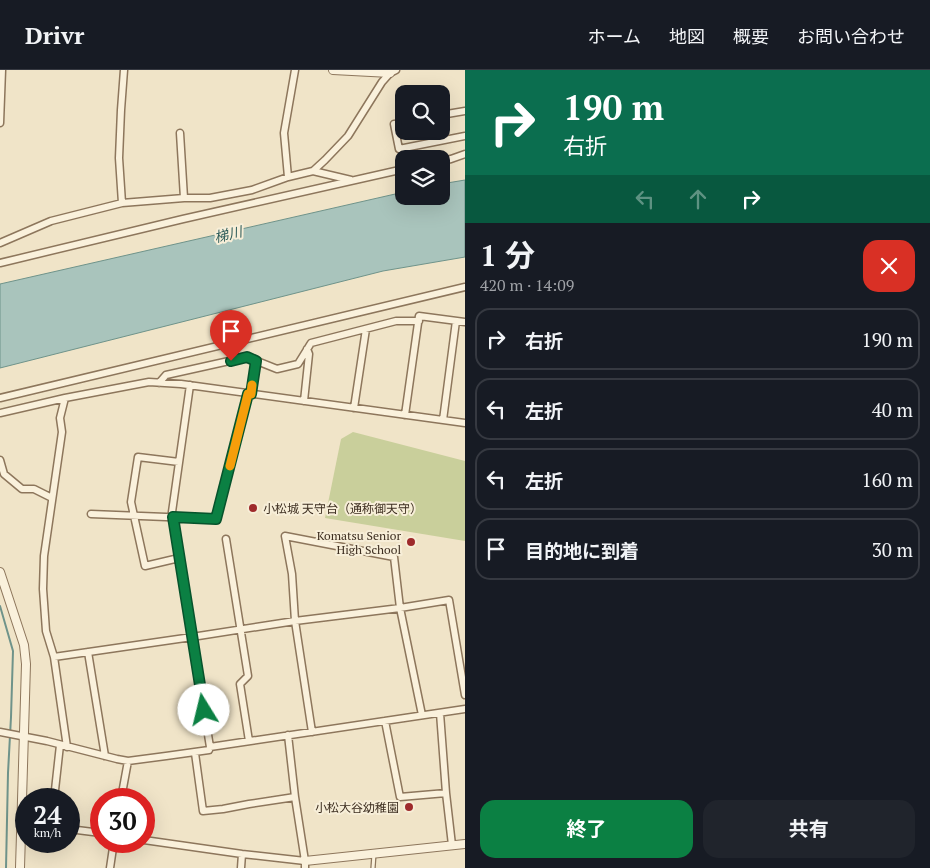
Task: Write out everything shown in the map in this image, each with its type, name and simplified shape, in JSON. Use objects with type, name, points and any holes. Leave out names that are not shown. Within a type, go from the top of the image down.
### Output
[{"type":"street","points":[[0,123],[2,70]]},
{"type":"street","points":[[122,203],[119,158],[120,110],[124,70]]},
{"type":"street","points":[[288,177],[284,132],[295,70]]},
{"type":"street","points":[[333,70],[393,71]]},
{"type":"street","points":[[0,243],[51,221],[122,203],[210,198],[252,190],[313,170],[348,136],[382,82],[393,71]]},
{"type":"street","points":[[450,114],[465,111]]},
{"type":"street","points":[[180,133],[184,198]]},
{"type":"street","points":[[450,139],[465,136]]},
{"type":"street","points":[[397,140],[399,149],[445,140]]},
{"type":"street","points":[[450,159],[465,154]]},
{"type":"street","points":[[313,170],[352,180]]},
{"type":"street","points":[[0,263],[395,171]]},
{"type":"street","points":[[0,398],[465,287]]},
{"type":"street","points":[[406,415],[420,316],[465,322]]},
{"type":"street","points":[[159,382],[166,375],[247,357],[277,370],[298,364],[311,343],[396,321],[419,321]]},
{"type":"street","points":[[443,420],[456,321]]},
{"type":"street","points":[[354,408],[366,329]]},
{"type":"street","points":[[304,401],[307,349]]},
{"type":"street","points":[[91,514],[216,519],[250,394],[256,361]]},
{"type":"street","points":[[0,413],[65,398],[149,382],[159,382],[465,423]]},
{"type":"street","points":[[190,386],[172,512],[210,747]]},
{"type":"street","points":[[56,788],[64,746],[54,657],[46,631],[43,590],[44,556],[62,432],[60,418],[65,398]]},
{"type":"street","points":[[179,462],[138,457],[131,502],[145,566],[179,558]]},
{"type":"street","points":[[0,460],[4,474],[22,489],[34,489],[52,498]]},
{"type":"street","points":[[312,732],[294,621],[292,574],[285,536],[394,557],[400,608],[422,715]]},
{"type":"street","points":[[226,539],[248,676],[240,684],[249,741]]},
{"type":"street","points":[[0,572],[24,645],[26,664],[21,735],[23,788]]},
{"type":"street","points":[[54,657],[449,600],[465,695]]},
{"type":"street","points":[[88,652],[104,756]]},
{"type":"street","points":[[0,732],[21,735],[128,761],[465,709]]},
{"type":"street","points":[[440,713],[452,845]]},
{"type":"street","points":[[385,721],[400,797],[446,793]]},
{"type":"street","points":[[288,735],[305,864]]},
{"type":"street","points":[[195,752],[203,811],[295,797]]},
{"type":"street","points":[[123,788],[128,761]]},
{"type":"street","points":[[155,842],[305,864],[465,844]]},
{"type":"street","points":[[20,868],[21,853]]},
{"type":"street","points":[[110,868],[112,853]]},
{"type":"street","points":[[241,868],[242,854]]},
{"type":"lane","points":[[372,868],[374,854]]},
{"type":"green space","name":"Komatsu Senior High School","points":[[353,432],[465,461],[465,541],[325,518],[341,439]]},
{"type":"water","name":"梯川","points":[[465,180],[465,257],[383,271],[0,368],[0,284],[395,194],[395,205],[450,205],[450,182]]},
{"type":"waterway","points":[[0,606],[13,651],[6,868]]},
{"type":"slow traffic","points":[[230,466],[248,394],[251,394],[252,385]]},
{"type":"place","name":"小松城 天守台（通称御天守）","points":[[253,508]]},
{"type":"place","name":"Komatsu Senior High School","points":[[411,542]]},
{"type":"place","name":"小松大谷幼稚園","points":[[409,807]]},
{"type":"route","points":[[204,710],[173,517],[216,519],[248,394],[251,394],[256,361],[247,357],[231,361]]}]
